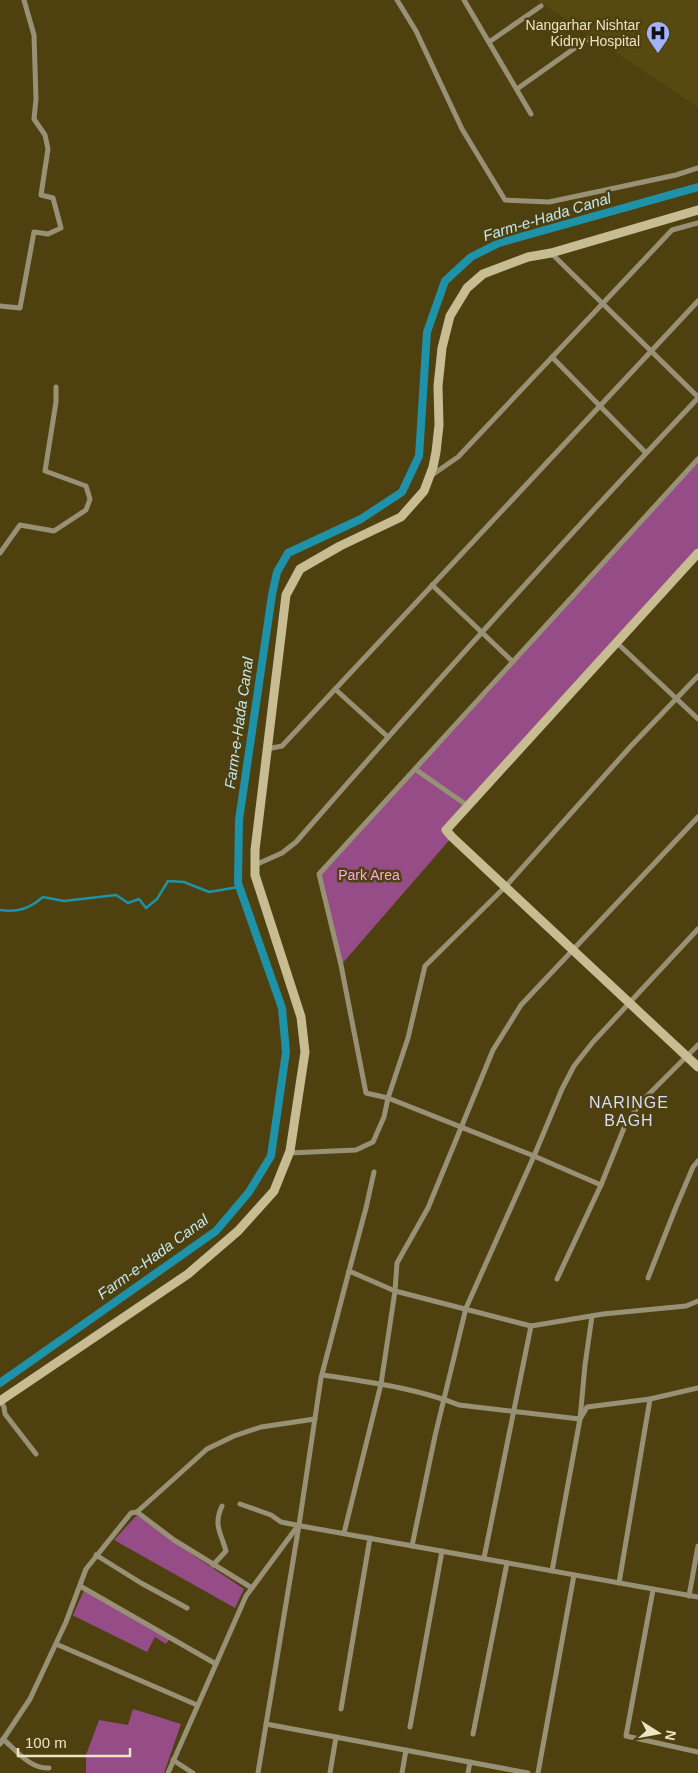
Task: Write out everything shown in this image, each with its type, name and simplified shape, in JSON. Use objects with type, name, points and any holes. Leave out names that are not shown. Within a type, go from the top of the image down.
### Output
[{"type":"street","points":[[0,306],[20,308],[34,232],[48,234],[61,228],[53,198],[41,195],[48,149],[45,135],[34,119],[36,99],[34,35],[24,0]]},
{"type":"street","points":[[397,0],[416,31],[462,129],[505,200],[550,202],[676,175],[698,168]]},
{"type":"street","points":[[464,0],[532,114]]},
{"type":"street","points":[[489,42],[541,6]]},
{"type":"street","points":[[517,89],[589,38]]},
{"type":"street","points":[[36,1454],[5,1414],[0,1400],[188,1274],[238,1231],[274,1191],[289,1153],[305,1052],[301,1017],[255,875],[255,850],[286,595],[300,569],[340,546],[401,517],[424,492],[436,452],[439,425],[438,386],[442,348],[450,316],[467,288],[483,274],[528,257],[551,254],[698,210]]},
{"type":"street","points":[[430,477],[458,457],[672,230],[698,223]]},
{"type":"street","points":[[255,865],[282,853],[296,842],[482,632],[698,397],[551,254]]},
{"type":"street","points":[[267,749],[282,746],[698,301]]},
{"type":"street","points":[[552,357],[646,453]]},
{"type":"street","points":[[0,553],[20,524],[54,531],[86,510],[90,498],[86,486],[45,471],[56,402],[56,387]]},
{"type":"street","points":[[601,1185],[534,1156],[388,1098],[366,1093],[341,965],[319,874],[698,459]]},
{"type":"street","points":[[697,554],[446,830],[628,1004],[698,1067]]},
{"type":"street","points":[[432,585],[512,661]]},
{"type":"street","points":[[616,642],[698,719]]},
{"type":"street","points":[[289,1153],[356,1150],[373,1142],[384,1117],[388,1098],[408,1038],[425,966],[505,887],[698,676]]},
{"type":"street","points":[[336,689],[388,737]]},
{"type":"street","points":[[415,769],[468,806]]},
{"type":"street","points":[[344,1533],[381,1384],[395,1291],[397,1264],[428,1208],[494,1050],[521,1005],[698,817]]},
{"type":"street","points":[[412,1546],[466,1308],[562,1089],[574,1066],[593,1042],[698,929]]},
{"type":"street","points":[[557,1279],[601,1185],[626,1123],[643,1100],[698,1045]]},
{"type":"street","points":[[648,1278],[676,1207],[698,1161]]},
{"type":"street","points":[[258,1773],[323,1375],[374,1172]]},
{"type":"street","points":[[349,1271],[395,1291],[531,1326],[592,1316],[686,1306],[698,1301]]},
{"type":"street","points":[[552,1571],[580,1418],[592,1316]]},
{"type":"street","points":[[484,1558],[531,1326]]},
{"type":"street","points":[[323,1375],[381,1384],[444,1399],[459,1406],[580,1418]]},
{"type":"street","points":[[580,1418],[587,1407],[650,1399],[698,1388]]},
{"type":"street","points":[[620,1583],[650,1399]]},
{"type":"street","points":[[49,1768],[40,1769],[2,1742],[30,1699],[56,1644],[86,1569],[96,1555],[102,1552],[131,1513],[136,1512],[207,1449],[234,1436],[261,1427],[315,1419]]},
{"type":"street","points":[[240,1504],[272,1515],[281,1522],[698,1597]]},
{"type":"street","points":[[213,1565],[226,1551],[217,1524],[217,1518],[222,1506]]},
{"type":"street","points":[[136,1512],[174,1540],[252,1588]]},
{"type":"street","points":[[168,1773],[246,1596],[299,1525]]},
{"type":"street","points":[[341,1710],[370,1538]]},
{"type":"street","points":[[688,1596],[698,1546]]},
{"type":"street","points":[[410,1727],[442,1551]]},
{"type":"street","points":[[96,1555],[141,1583],[187,1608]]},
{"type":"street","points":[[473,1734],[507,1563]]},
{"type":"street","points":[[538,1773],[574,1575]]},
{"type":"street","points":[[80,1586],[216,1664]]},
{"type":"street","points":[[653,1590],[626,1736],[698,1752]]},
{"type":"street","points":[[56,1644],[197,1705]]},
{"type":"street","points":[[266,1724],[528,1773]]},
{"type":"street","points":[[330,1773],[336,1737]]},
{"type":"street","points":[[402,1773],[406,1750]]},
{"type":"street","points":[[173,1760],[193,1773]]},
{"type":"street","points":[[468,1773],[470,1762]]},
{"type":"shaded area","name":"Nangarhar Nishtar Kidny Hospital","points":[[537,0],[698,0],[698,107]]},
{"type":"green space","name":"Park Area","points":[[698,459],[698,553],[446,829],[452,837],[341,965],[319,874]]},
{"type":"green space","points":[[137,1515],[244,1589],[235,1608],[114,1540]]},
{"type":"green space","points":[[85,1588],[171,1636],[166,1644],[155,1637],[147,1652],[74,1616]]},
{"type":"green space","points":[[133,1709],[181,1724],[164,1773],[86,1773],[86,1755],[99,1720],[128,1725]]},
{"type":"waterway","name":"Farm-e-Hada Canal","points":[[0,1383],[216,1231],[249,1192],[271,1156],[286,1052],[282,1008],[238,883],[239,820],[272,595],[277,572],[288,553],[361,519],[402,492],[419,456],[427,332],[445,281],[471,257],[499,243],[698,187]]},
{"type":"waterway","points":[[0,910],[12,911],[23,909],[43,897],[64,901],[116,895],[128,903],[139,899],[146,908],[157,899],[168,881],[184,882],[209,892],[239,887]]},
{"type":"place","name":"Nangarhar Nishtar Kidny Hospital","points":[[658,54]]},
{"type":"district","name":"NARINGE BAGH","points":[[629,1111]]}]
